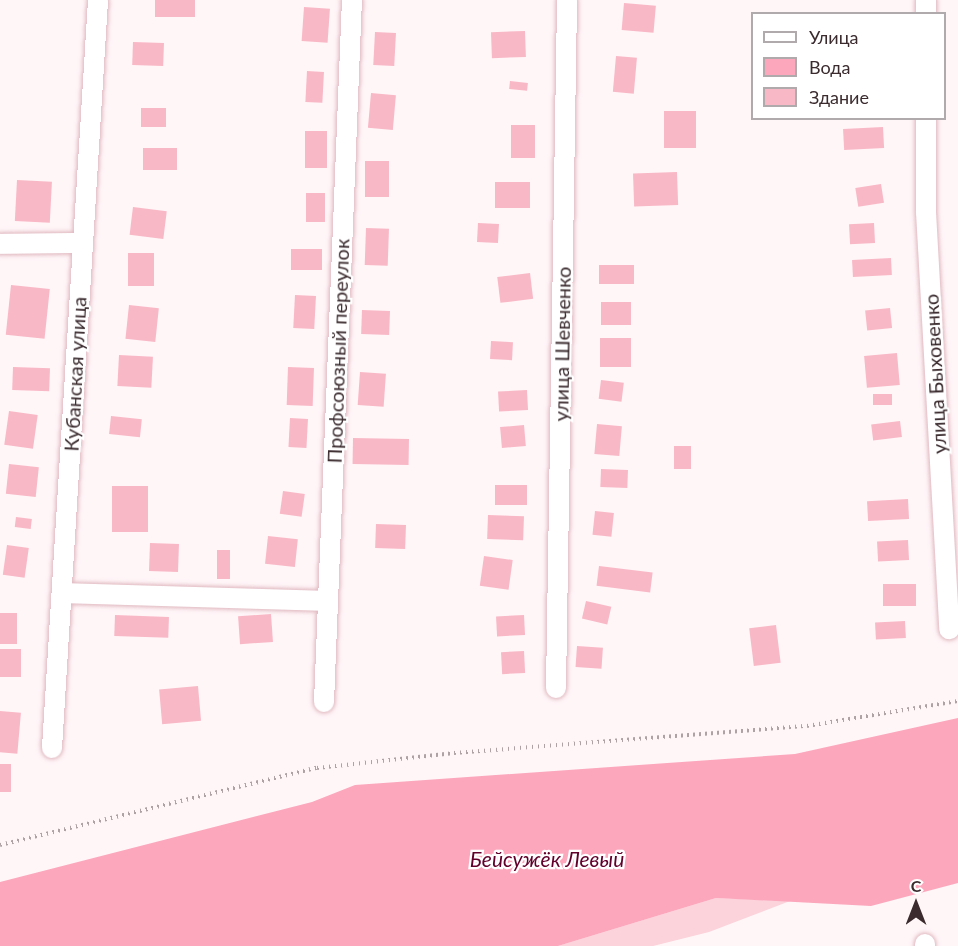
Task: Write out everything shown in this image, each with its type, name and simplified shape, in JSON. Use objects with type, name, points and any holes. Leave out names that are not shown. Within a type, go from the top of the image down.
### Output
[{"type":"street","name":"Кубанская улица","points":[[52,748],[98,0]]},
{"type":"street","name":"Профсоюзный переулок","points":[[324,702],[352,0]]},
{"type":"street","name":"улица Шевченко","points":[[556,688],[567,0]]},
{"type":"street","name":"улица Быховенко","points":[[926,120],[926,212],[949,629]]},
{"type":"street","points":[[0,244],[83,243]]},
{"type":"street","points":[[62,593],[328,601]]},
{"type":"path","points":[[0,845],[318,768],[454,753],[807,726],[958,701]]},
{"type":"shaded area","points":[[716,898],[790,901],[709,932],[653,946],[558,946]]},
{"type":"water","name":"Бейсужёк Левый","points":[[958,718],[958,883],[871,906],[716,898],[558,946],[0,946],[0,882],[312,802],[355,785],[795,754]]},
{"type":"building","points":[[155,0],[195,0],[195,17],[155,17]]},
{"type":"building","points":[[624,3],[656,6],[654,33],[622,30]]},
{"type":"building","points":[[304,7],[330,9],[328,43],[302,41]]},
{"type":"building","points":[[525,31],[526,57],[492,58],[491,32]]},
{"type":"building","points":[[375,32],[396,33],[394,66],[373,65]]},
{"type":"building","points":[[133,42],[164,43],[163,66],[132,65]]},
{"type":"building","points":[[616,56],[637,58],[634,94],[613,92]]},
{"type":"building","points":[[307,71],[324,72],[322,103],[305,102]]},
{"type":"building","points":[[510,81],[528,83],[527,91],[509,89]]},
{"type":"building","points":[[371,93],[396,95],[393,130],[368,128]]},
{"type":"building","points":[[141,108],[166,108],[166,127],[141,127]]},
{"type":"building","points":[[664,111],[696,111],[696,148],[664,148]]},
{"type":"building","points":[[511,125],[535,125],[535,158],[511,158]]},
{"type":"building","points":[[883,127],[884,148],[844,150],[843,129]]},
{"type":"building","points":[[305,131],[327,131],[327,168],[305,168]]},
{"type":"building","points":[[143,148],[177,148],[177,170],[143,170]]},
{"type":"building","points":[[365,161],[389,161],[389,197],[365,197]]},
{"type":"building","points":[[677,172],[678,205],[634,207],[633,174]]},
{"type":"building","points":[[17,180],[52,182],[50,223],[15,221]]},
{"type":"building","points":[[495,182],[530,182],[530,208],[495,208]]},
{"type":"building","points":[[881,184],[884,203],[858,207],[855,188]]},
{"type":"building","points":[[306,193],[325,193],[325,222],[306,222]]},
{"type":"building","points":[[133,207],[167,211],[163,239],[130,235]]},
{"type":"building","points":[[478,223],[499,224],[498,243],[477,242]]},
{"type":"building","points":[[874,223],[875,243],[850,244],[849,224]]},
{"type":"building","points":[[366,228],[389,229],[388,266],[365,265]]},
{"type":"building","points":[[291,249],[322,249],[322,270],[291,270]]},
{"type":"building","points":[[128,253],[154,253],[154,286],[128,286]]},
{"type":"building","points":[[891,258],[892,275],[853,277],[852,260]]},
{"type":"building","points":[[599,265],[634,265],[634,284],[599,284]]},
{"type":"building","points":[[530,273],[533,299],[500,303],[497,277]]},
{"type":"building","points":[[11,285],[50,289],[45,339],[6,335]]},
{"type":"building","points":[[295,295],[316,296],[314,329],[293,328]]},
{"type":"building","points":[[601,302],[631,302],[631,325],[601,325]]},
{"type":"building","points":[[129,305],[159,308],[155,342],[125,339]]},
{"type":"building","points":[[890,308],[892,328],[867,331],[865,311]]},
{"type":"building","points":[[362,310],[390,311],[389,335],[361,334]]},
{"type":"building","points":[[600,338],[631,338],[631,367],[600,367]]},
{"type":"building","points":[[491,341],[513,342],[512,360],[490,359]]},
{"type":"building","points":[[897,353],[900,385],[867,388],[864,356]]},
{"type":"building","points":[[119,355],[153,357],[151,388],[117,386]]},
{"type":"building","points":[[13,367],[50,368],[49,391],[12,390]]},
{"type":"building","points":[[288,367],[314,368],[313,406],[287,405]]},
{"type":"building","points":[[360,372],[386,374],[384,407],[358,405]]},
{"type":"building","points":[[601,380],[624,383],[622,402],[599,399]]},
{"type":"building","points":[[527,390],[528,410],[499,411],[498,392]]},
{"type":"building","points":[[873,394],[892,394],[892,405],[873,405]]},
{"type":"building","points":[[9,411],[38,415],[33,449],[4,445]]},
{"type":"building","points":[[111,416],[142,419],[140,437],[109,434]]},
{"type":"building","points":[[290,418],[308,419],[306,448],[288,447]]},
{"type":"building","points":[[900,421],[902,437],[873,440],[871,425]]},
{"type":"building","points":[[597,424],[622,426],[619,456],[594,454]]},
{"type":"building","points":[[524,425],[526,446],[502,448],[500,427]]},
{"type":"building","points":[[353,438],[409,439],[409,465],[353,464]]},
{"type":"building","points":[[674,446],[691,446],[691,469],[674,469]]},
{"type":"building","points":[[9,464],[39,467],[36,497],[6,494]]},
{"type":"building","points":[[601,469],[628,470],[627,488],[600,487]]},
{"type":"building","points":[[495,485],[527,485],[527,505],[495,505]]},
{"type":"building","points":[[112,486],[148,486],[148,532],[112,532]]},
{"type":"building","points":[[283,491],[305,494],[302,517],[280,514]]},
{"type":"building","points":[[908,499],[909,519],[868,521],[867,501]]},
{"type":"building","points":[[595,511],[614,513],[611,537],[592,535]]},
{"type":"building","points":[[488,515],[524,516],[523,540],[487,539]]},
{"type":"building","points":[[16,517],[32,519],[31,529],[15,527]]},
{"type":"building","points":[[376,524],[406,525],[405,549],[375,548]]},
{"type":"building","points":[[268,536],[298,539],[295,567],[265,564]]},
{"type":"building","points":[[908,540],[909,560],[878,562],[877,542]]},
{"type":"building","points":[[150,543],[179,544],[178,572],[149,571]]},
{"type":"building","points":[[7,545],[29,548],[25,578],[3,575]]},
{"type":"building","points":[[217,550],[230,550],[230,579],[217,579]]},
{"type":"building","points":[[484,556],[513,560],[509,590],[480,586]]},
{"type":"building","points":[[599,566],[653,573],[650,592],[597,586]]},
{"type":"building","points":[[883,584],[916,584],[916,606],[883,606]]},
{"type":"building","points":[[586,601],[611,607],[607,624],[582,619]]},
{"type":"building","points":[[0,613],[17,613],[17,644],[0,644]]},
{"type":"building","points":[[271,614],[273,642],[240,644],[238,616]]},
{"type":"building","points":[[115,615],[169,617],[168,638],[114,636]]},
{"type":"building","points":[[524,615],[525,635],[497,636],[496,616]]},
{"type":"building","points":[[905,621],[906,638],[876,640],[875,623]]},
{"type":"building","points":[[776,625],[781,663],[754,666],[749,628]]},
{"type":"building","points":[[577,646],[603,648],[601,669],[576,667]]},
{"type":"building","points":[[0,649],[21,649],[21,677],[0,677]]},
{"type":"building","points":[[524,651],[525,673],[502,674],[501,652]]},
{"type":"building","points":[[198,686],[201,721],[162,724],[159,689]]},
{"type":"building","points":[[0,711],[21,713],[17,754],[0,752]]},
{"type":"building","points":[[0,764],[11,764],[11,792],[0,792]]}]
